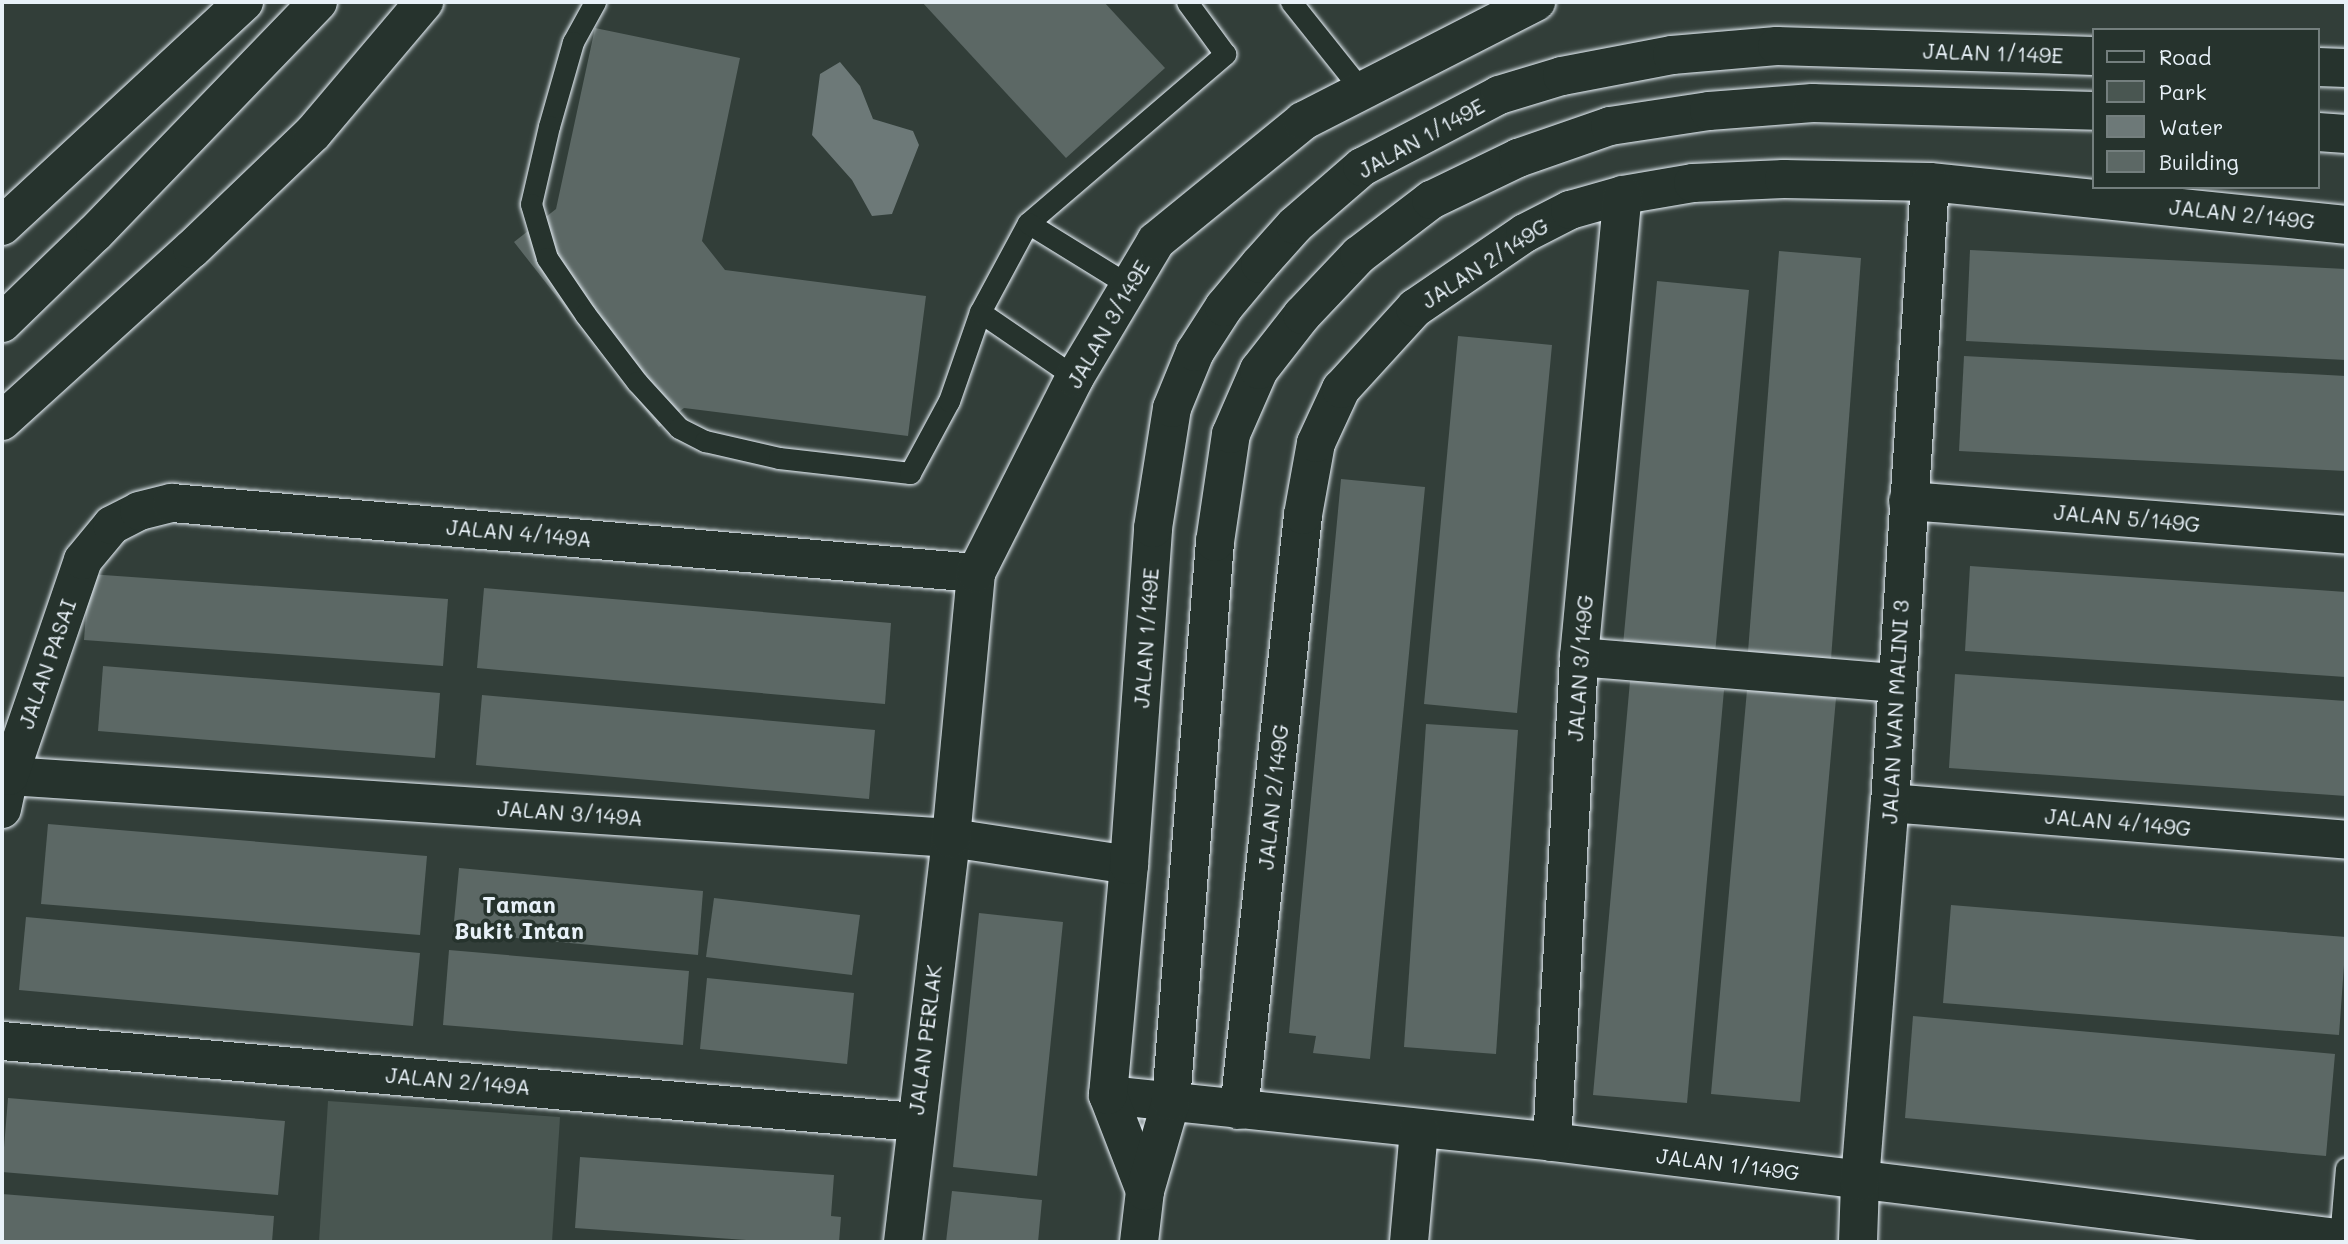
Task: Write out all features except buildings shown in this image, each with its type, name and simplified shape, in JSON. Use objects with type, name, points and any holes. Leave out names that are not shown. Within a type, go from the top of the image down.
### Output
[{"type":"main road","points":[[2,226],[244,2]]},
{"type":"main road","points":[[2,323],[95,233],[318,2]]},
{"type":"main road","points":[[2,421],[192,249],[313,133],[424,2]]},
{"type":"main road","name":"JALAN 3/149E","points":[[951,838],[976,572],[1075,377],[1156,241],[1303,121],[1536,2]]},
{"type":"main road","name":"JALAN 1/149E","points":[[1108,1095],[1129,865],[1153,528],[1172,408],[1195,352],[1224,307],[1295,225],[1362,167],[1499,95],[1562,76],[1672,55],[1777,47],[2092,56]]},
{"type":"main road","points":[[2320,67],[2346,68]]},
{"type":"main road","points":[[1139,1242],[1145,1191],[1171,1101],[1215,542],[1231,434],[1259,370],[1302,315],[1359,255],[1431,200],[1518,158],[1610,127],[1709,111],[1813,103],[2092,111]]},
{"type":"main road","points":[[2320,132],[2346,134]]},
{"type":"main road","name":"JALAN 2/149G","points":[[1239,1110],[1303,515],[1316,443],[1341,389],[1415,309],[1525,233],[1570,211],[1623,195],[1693,183],[1784,179],[1930,183],[2346,225]]},
{"type":"main road","name":"JALAN WAN MALINI 3","points":[[1858,1242],[1860,1181],[1890,803],[1930,183]]},
{"type":"main road","name":"JALAN 3/149G","points":[[1552,1142],[1579,657],[1623,195]]},
{"type":"main road","name":"JALAN 5/149G","points":[[1908,500],[2346,536]]},
{"type":"main road","name":"JALAN 4/149A","points":[[83,561],[112,525],[139,512],[173,503],[976,572]]},
{"type":"main road","name":"JALAN PASAI","points":[[5,793],[83,561]]},
{"type":"main road","points":[[1579,657],[1896,682]]},
{"type":"main road","name":"JALAN 3/149A","points":[[5,793],[951,838],[1129,865]]},
{"type":"main road","name":"JALAN 4/149G","points":[[1890,803],[2346,840]]},
{"type":"main road","name":"JALAN PERLAK","points":[[903,1242],[915,1122],[951,838]]},
{"type":"main road","name":"JALAN 2/149A","points":[[2,1041],[915,1122]]},
{"type":"main road","points":[[1108,1095],[1145,1191]]},
{"type":"main road","name":"JALAN 1/149G","points":[[1108,1095],[1552,1142],[2343,1239]]},
{"type":"main road","points":[[1409,1242],[1419,1129]]},
{"type":"lane","points":[[596,2],[573,43],[548,126],[531,204],[547,258],[600,333],[679,428],[705,441],[779,458],[910,473],[949,401],[980,312],[1028,223],[1225,54],[1187,2]]},
{"type":"lane","points":[[1291,2],[1362,90]]},
{"type":"lane","points":[[1028,223],[1130,286]]},
{"type":"lane","points":[[980,312],[1075,377]]},
{"type":"lane","points":[[2343,1239],[2346,1168]]},
{"type":"green space","points":[[328,1101],[560,1117],[552,1242],[319,1242]]},
{"type":"water","points":[[840,62],[860,86],[873,119],[913,131],[919,145],[892,214],[872,216],[852,180],[812,135],[820,74]]},
{"type":"district","name":"Taman Bukit Intan","points":[[519,917]]}]
